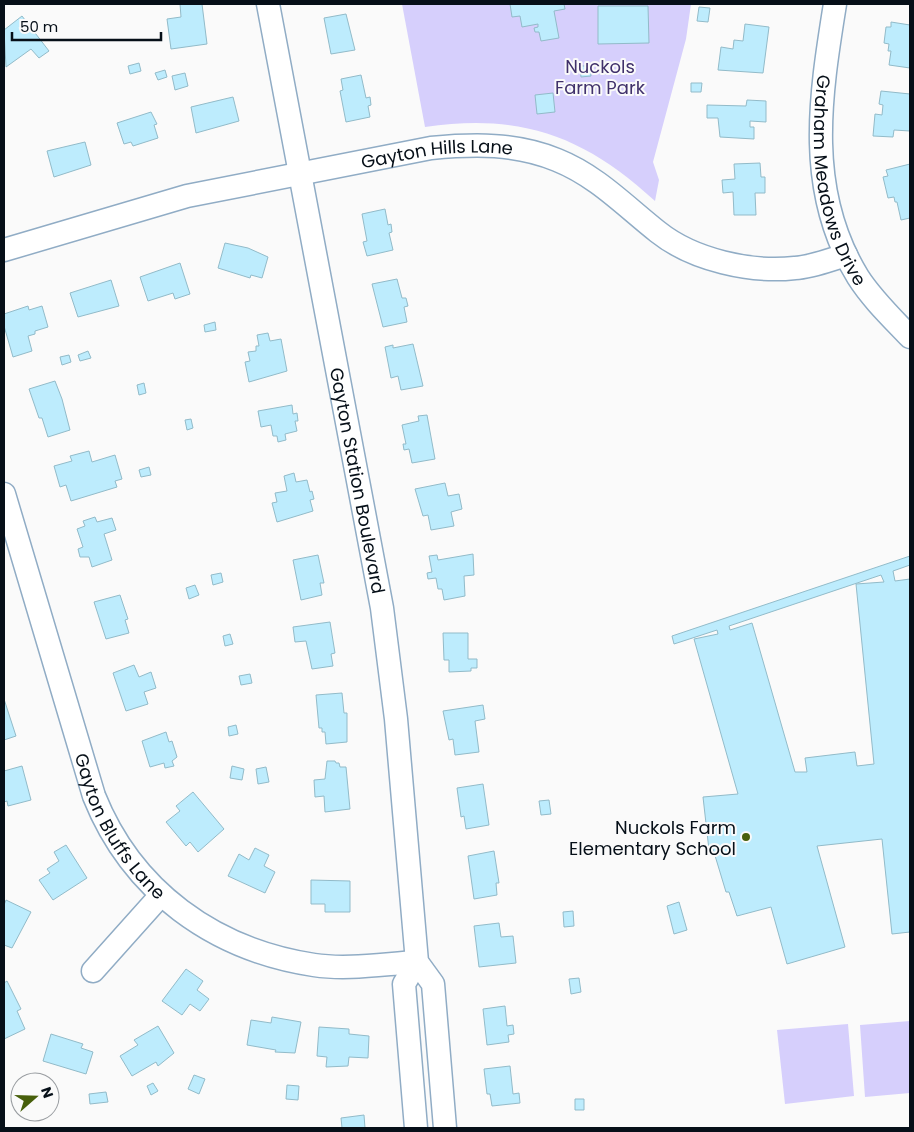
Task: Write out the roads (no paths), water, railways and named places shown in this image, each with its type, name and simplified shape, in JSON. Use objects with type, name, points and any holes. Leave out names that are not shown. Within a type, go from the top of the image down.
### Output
[{"type":"street","name":"Gayton Station Boulevard","points":[[268,4],[382,608],[396,719],[416,962]]},
{"type":"street","name":"Graham Meadows Drive","points":[[835,4],[822,85],[820,113],[820,147],[828,200],[836,232],[846,255],[873,297],[910,337]]},
{"type":"street","name":"Gayton Hills Lane","points":[[4,250],[187,196],[430,148],[468,144],[514,147],[559,160],[609,189],[660,234],[685,248],[717,261],[736,266],[794,268],[846,255]]},
{"type":"street","name":"Gayton Bluffs Lane","points":[[4,494],[94,796],[118,842],[146,881],[193,919],[226,938],[270,956],[316,965],[416,962]]},
{"type":"street","points":[[94,971],[161,895]]},
{"type":"street","points":[[416,1128],[404,984],[416,962],[433,984],[445,1128]]},
{"type":"place","name":"Nuckols Farm Elementary School","points":[[746,837]]},
{"type":"park label","name":"Nuckols Farm Park","points":[[600,76]]}]
